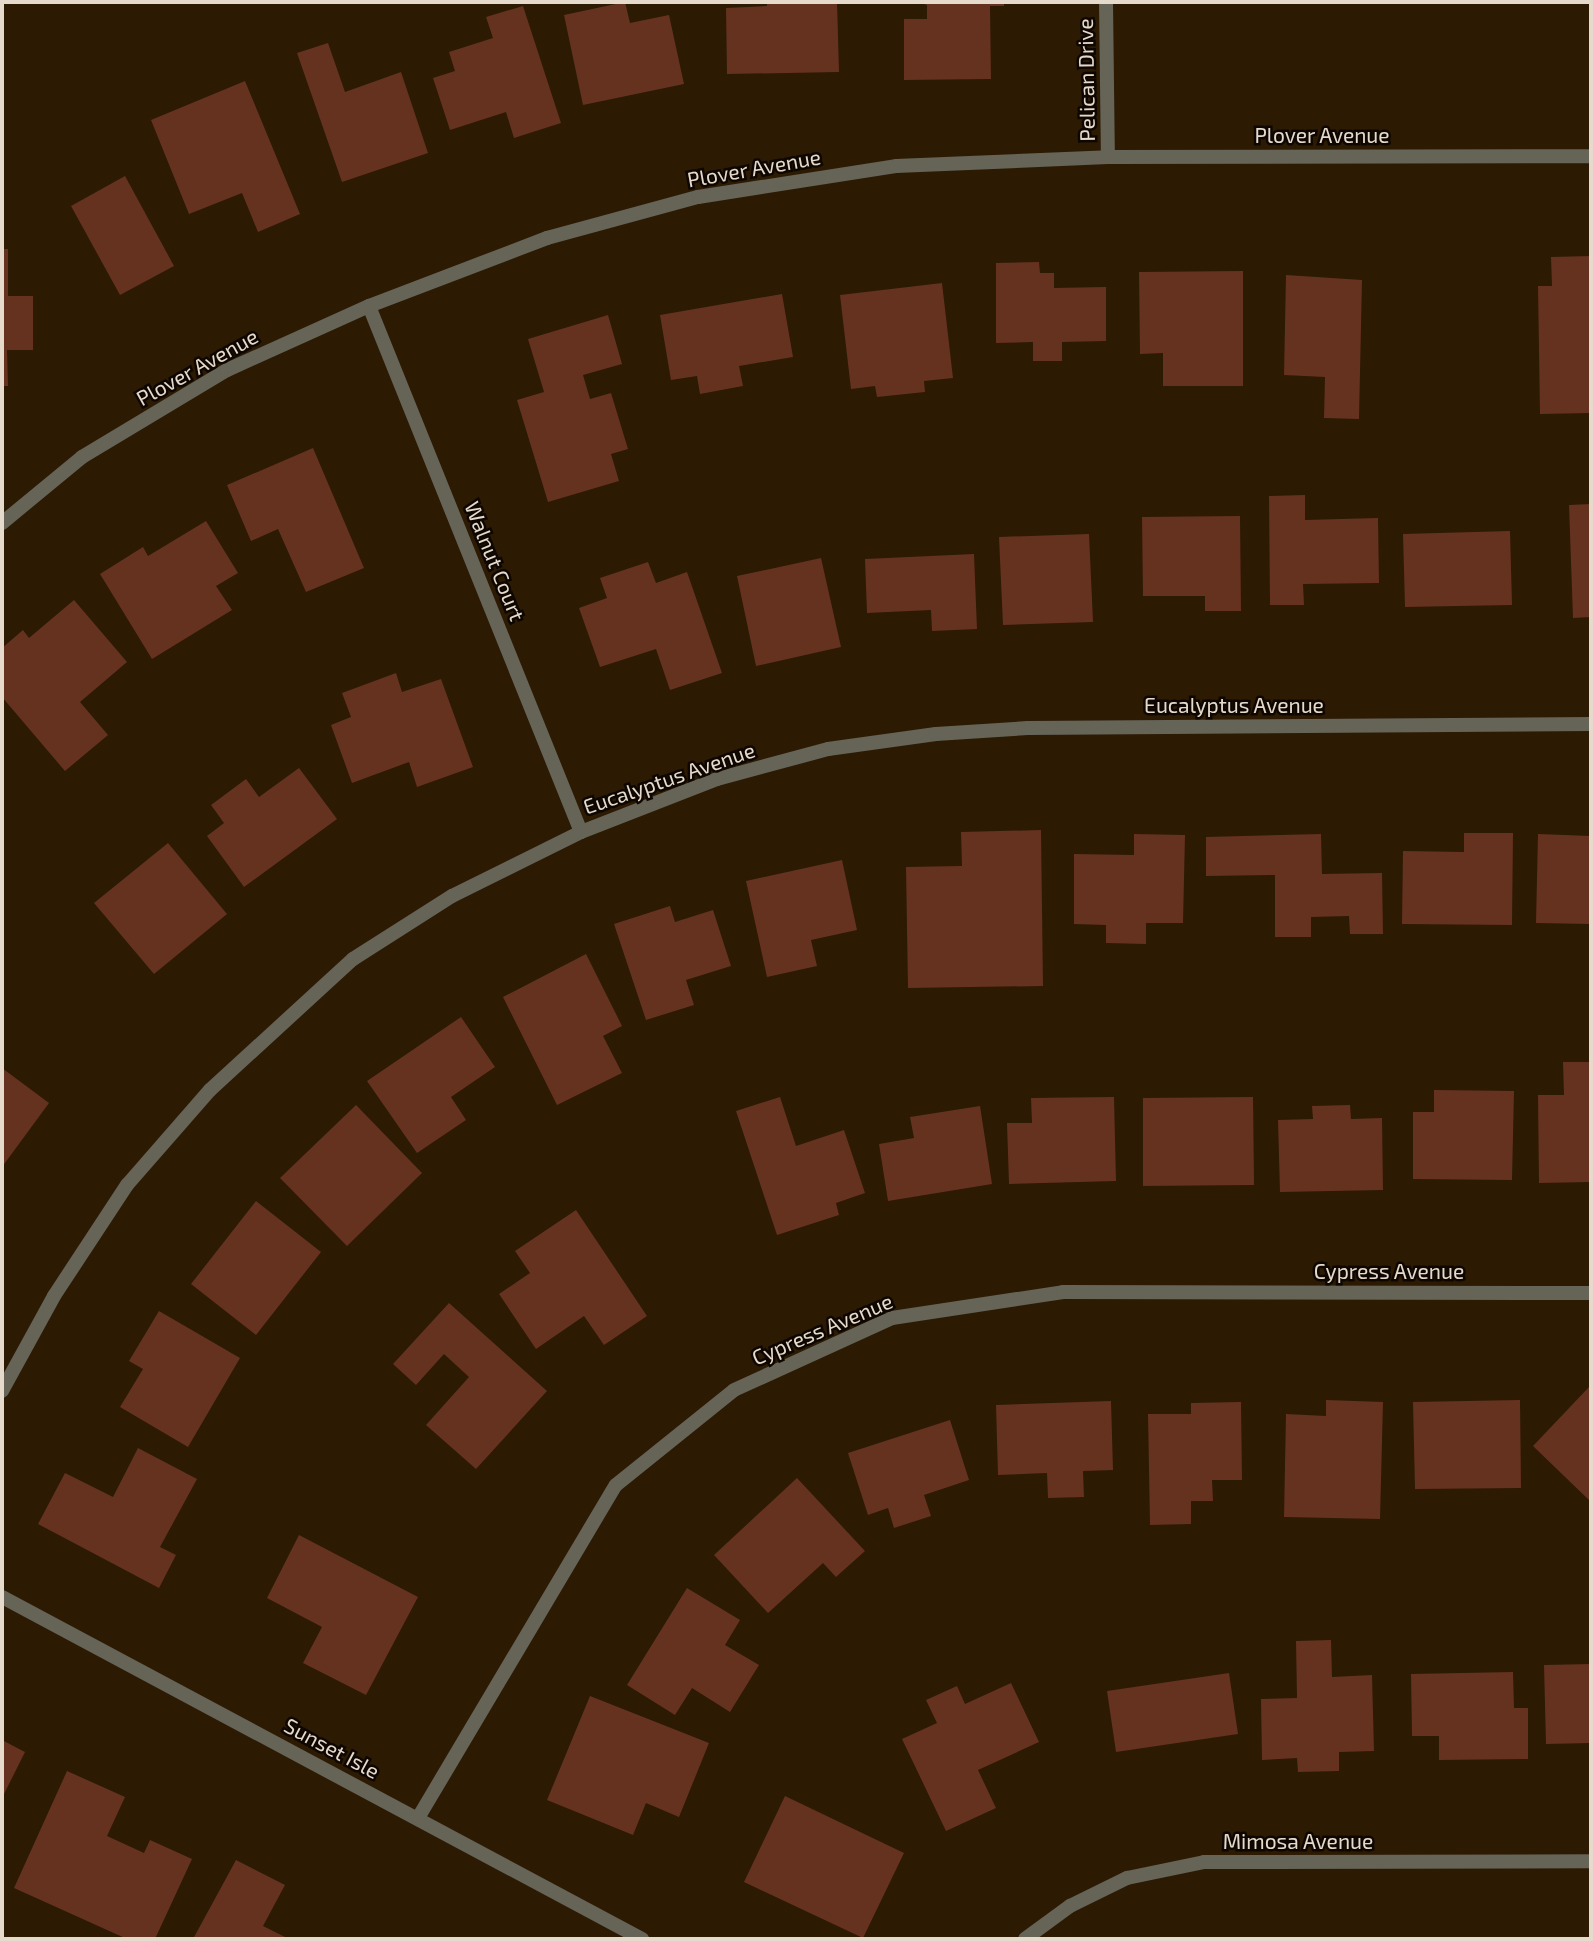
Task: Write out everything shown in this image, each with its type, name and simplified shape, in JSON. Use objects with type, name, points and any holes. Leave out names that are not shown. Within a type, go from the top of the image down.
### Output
[{"type":"street","name":"Pelican Drive","points":[[1106,2],[1108,157]]},
{"type":"street","name":"Plover Avenue","points":[[2,523],[82,457],[228,370],[369,306],[547,238],[698,197],[896,166],[1108,157],[1591,156]]},
{"type":"street","name":"Walnut Court","points":[[369,306],[581,832]]},
{"type":"street","name":"Eucalyptus Avenue","points":[[2,1391],[54,1296],[127,1185],[210,1090],[353,959],[452,897],[581,832],[742,773],[828,749],[936,734],[1028,728],[1591,724]]},
{"type":"street","name":"Cypress Avenue","points":[[418,1818],[616,1485],[734,1390],[892,1318],[1063,1292],[1591,1293]]},
{"type":"street","name":"Sunset Isle","points":[[2,1597],[642,1939]]},
{"type":"street","name":"Mimosa Avenue","points":[[1025,1939],[1070,1906],[1127,1878],[1204,1862],[1591,1861]]},
{"type":"building","points":[[625,2],[630,23],[669,15],[684,84],[583,105],[564,15]]},
{"type":"building","points":[[767,2],[837,2],[839,72],[727,74],[726,8],[767,6]]},
{"type":"building","points":[[919,2],[1004,2],[1004,6],[990,6],[991,79],[904,80],[904,19],[927,19],[927,5]]},
{"type":"building","points":[[523,6],[561,123],[514,138],[506,112],[450,130],[433,78],[455,71],[449,52],[493,38],[486,17]]},
{"type":"building","points":[[328,43],[345,92],[401,72],[428,153],[342,182],[297,53]]},
{"type":"building","points":[[245,81],[300,214],[258,232],[242,193],[189,214],[151,120]]},
{"type":"building","points":[[125,176],[174,266],[120,295],[71,206]]},
{"type":"building","points":[[2,249],[8,249],[8,296],[33,296],[33,350],[7,350],[8,386],[2,386]]},
{"type":"building","points":[[1591,256],[1591,413],[1540,414],[1538,286],[1552,286],[1551,257]]},
{"type":"building","points":[[1039,262],[1040,273],[1054,273],[1054,288],[1106,287],[1106,341],[1062,342],[1062,361],[1033,361],[1033,342],[996,343],[996,263]]},
{"type":"building","points":[[1243,271],[1243,386],[1163,386],[1163,353],[1140,354],[1139,272]]},
{"type":"building","points":[[1286,275],[1362,280],[1359,419],[1324,418],[1325,377],[1284,375]]},
{"type":"building","points":[[942,283],[953,378],[924,381],[925,392],[877,397],[875,386],[851,389],[840,295]]},
{"type":"building","points":[[782,294],[793,357],[739,366],[743,386],[700,394],[697,376],[671,380],[660,315]]},
{"type":"building","points":[[608,315],[622,364],[583,375],[590,399],[611,393],[628,449],[611,454],[619,481],[548,502],[517,400],[544,392],[528,339]]},
{"type":"building","points":[[313,448],[364,568],[306,592],[278,529],[251,541],[227,485]]},
{"type":"building","points":[[1305,495],[1305,520],[1378,518],[1379,583],[1303,584],[1304,605],[1270,605],[1269,496]]},
{"type":"building","points":[[1591,504],[1591,617],[1573,618],[1569,505]]},
{"type":"building","points":[[1240,516],[1241,611],[1205,611],[1205,596],[1143,596],[1142,517]]},
{"type":"building","points":[[206,521],[238,573],[216,586],[232,610],[152,659],[100,574],[143,547],[148,556]]},
{"type":"building","points":[[1510,531],[1512,605],[1405,607],[1403,534]]},
{"type":"building","points":[[1089,534],[1093,622],[1003,625],[999,537]]},
{"type":"building","points":[[974,554],[977,629],[932,631],[931,610],[867,613],[865,559]]},
{"type":"building","points":[[821,558],[841,647],[756,666],[737,576]]},
{"type":"building","points":[[648,562],[656,583],[687,572],[722,673],[670,690],[656,649],[600,667],[579,608],[607,598],[600,578]]},
{"type":"building","points":[[74,600],[127,662],[80,702],[108,735],[65,771],[2,697],[2,648],[23,630],[29,638]]},
{"type":"building","points":[[396,673],[402,692],[441,679],[473,767],[417,787],[409,762],[352,783],[331,725],[351,717],[342,693]]},
{"type":"building","points":[[299,768],[337,819],[244,887],[207,836],[224,823],[211,805],[246,779],[259,797]]},
{"type":"building","points":[[1041,830],[1043,986],[908,988],[906,867],[962,866],[961,832]]},
{"type":"building","points":[[1464,833],[1513,833],[1512,925],[1402,924],[1403,851],[1464,852]]},
{"type":"building","points":[[1134,834],[1185,835],[1183,923],[1146,923],[1146,944],[1106,943],[1106,925],[1074,924],[1074,854],[1134,855]]},
{"type":"building","points":[[1321,834],[1322,874],[1382,873],[1383,934],[1350,934],[1349,916],[1311,917],[1311,937],[1275,937],[1275,875],[1206,876],[1206,837]]},
{"type":"building","points":[[1538,834],[1591,836],[1591,924],[1536,923]]},
{"type":"building","points":[[168,843],[227,914],[154,974],[94,903]]},
{"type":"building","points":[[842,860],[857,930],[811,940],[817,966],[767,977],[746,881]]},
{"type":"building","points":[[670,906],[675,922],[713,910],[731,966],[686,980],[694,1005],[646,1020],[614,924]]},
{"type":"building","points":[[586,954],[622,1026],[603,1036],[622,1073],[557,1105],[503,997]]},
{"type":"building","points":[[461,1017],[495,1067],[451,1097],[466,1120],[417,1153],[367,1081]]},
{"type":"building","points":[[1563,1062],[1591,1062],[1591,1182],[1539,1183],[1538,1095],[1564,1095]]},
{"type":"building","points":[[2,1068],[49,1103],[2,1167]]},
{"type":"building","points":[[1434,1090],[1514,1091],[1512,1180],[1413,1179],[1413,1112],[1434,1112]]},
{"type":"building","points":[[780,1097],[796,1146],[844,1130],[865,1193],[836,1203],[839,1215],[777,1235],[736,1111]]},
{"type":"building","points":[[1114,1097],[1116,1181],[1009,1184],[1007,1123],[1032,1123],[1031,1098]]},
{"type":"building","points":[[1253,1097],[1254,1185],[1143,1186],[1143,1098]]},
{"type":"building","points":[[356,1105],[422,1173],[347,1246],[280,1178]]},
{"type":"building","points":[[1350,1105],[1351,1119],[1382,1118],[1383,1190],[1280,1192],[1278,1120],[1313,1119],[1312,1106]]},
{"type":"building","points":[[980,1106],[992,1184],[888,1201],[879,1144],[914,1138],[910,1117]]},
{"type":"building","points":[[256,1201],[321,1252],[256,1335],[191,1284]]},
{"type":"building","points":[[576,1210],[647,1316],[604,1345],[584,1316],[536,1349],[499,1294],[530,1273],[515,1251]]},
{"type":"building","points":[[449,1303],[547,1391],[476,1469],[426,1425],[469,1377],[444,1354],[416,1385],[393,1364]]},
{"type":"building","points":[[159,1311],[240,1358],[188,1447],[120,1407],[143,1369],[129,1361]]},
{"type":"building","points":[[1589,1387],[1591,1390],[1591,1502],[1533,1446]]},
{"type":"building","points":[[1326,1400],[1383,1402],[1380,1519],[1284,1517],[1286,1414],[1326,1416]]},
{"type":"building","points":[[1520,1400],[1521,1488],[1415,1489],[1413,1402]]},
{"type":"building","points":[[1111,1401],[1113,1470],[1083,1471],[1084,1497],[1048,1498],[1047,1473],[998,1475],[996,1405]]},
{"type":"building","points":[[1241,1402],[1242,1480],[1212,1480],[1213,1501],[1191,1501],[1191,1524],[1150,1525],[1148,1414],[1191,1414],[1191,1403]]},
{"type":"building","points":[[950,1420],[969,1480],[924,1495],[931,1516],[894,1528],[888,1508],[868,1515],[848,1453]]},
{"type":"building","points":[[138,1448],[197,1479],[160,1547],[176,1555],[159,1588],[38,1524],[65,1473],[113,1497]]},
{"type":"building","points":[[797,1478],[865,1551],[836,1577],[823,1563],[768,1613],[714,1555]]},
{"type":"building","points":[[299,1535],[418,1597],[366,1695],[303,1663],[322,1627],[267,1598]]},
{"type":"building","points":[[687,1588],[740,1620],[725,1645],[759,1665],[730,1712],[692,1688],[675,1715],[627,1685]]},
{"type":"building","points":[[1331,1640],[1332,1677],[1372,1675],[1374,1751],[1339,1752],[1339,1771],[1298,1772],[1297,1758],[1262,1760],[1261,1699],[1297,1698],[1296,1641]]},
{"type":"building","points":[[1591,1664],[1591,1743],[1546,1744],[1544,1665]]},
{"type":"building","points":[[1513,1672],[1514,1708],[1528,1708],[1528,1759],[1439,1760],[1439,1736],[1412,1736],[1411,1674]]},
{"type":"building","points":[[1229,1673],[1238,1734],[1116,1752],[1107,1691]]},
{"type":"building","points":[[1011,1683],[1039,1742],[978,1770],[996,1808],[946,1831],[902,1739],[937,1723],[926,1700],[957,1686],[965,1704]]},
{"type":"building","points":[[590,1696],[709,1743],[679,1817],[646,1803],[633,1835],[547,1800]]},
{"type":"building","points":[[2,1740],[25,1752],[2,1798]]},
{"type":"building","points":[[67,1771],[125,1797],[107,1836],[144,1853],[150,1840],[192,1859],[155,1939],[127,1939],[14,1888]]},
{"type":"building","points":[[785,1796],[904,1853],[863,1938],[744,1882]]},
{"type":"building","points":[[236,1860],[285,1885],[263,1926],[289,1939],[193,1939]]}]
